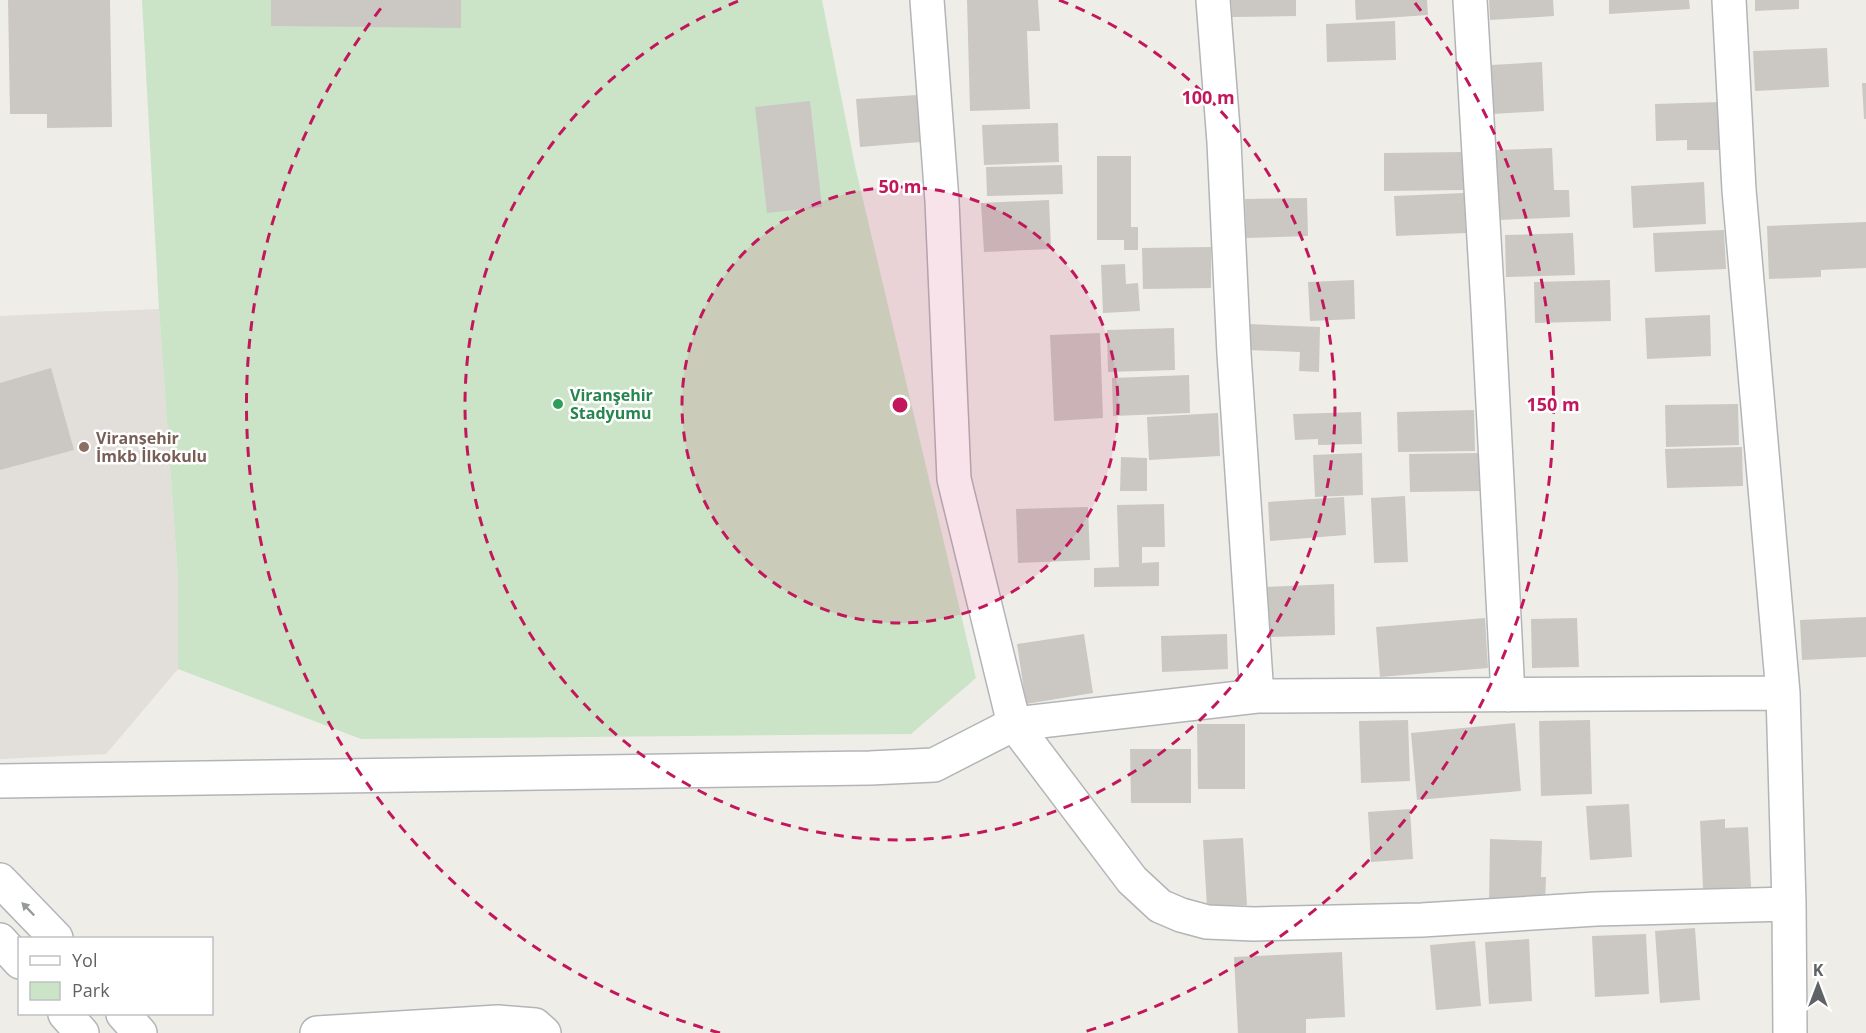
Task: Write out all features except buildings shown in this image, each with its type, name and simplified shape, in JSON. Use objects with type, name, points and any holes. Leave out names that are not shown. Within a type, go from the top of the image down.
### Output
[{"type":"street","points":[[927,0],[942,201],[954,479],[1014,724],[1132,880],[1160,906],[1180,915],[1207,922],[1254,924],[1422,920],[1596,909],[1789,904]]},
{"type":"street","points":[[1213,0],[1224,142],[1234,354],[1257,696]]},
{"type":"street","points":[[1470,0],[1508,695]]},
{"type":"street","points":[[1729,0],[1739,190],[1783,693],[1790,1033]]},
{"type":"street","points":[[0,781],[870,768],[934,765],[1014,724],[1257,696],[1783,693]]},
{"type":"street","points":[[0,880],[54,937]]},
{"type":"street","points":[[0,940],[18,960]]},
{"type":"street","points":[[66,1015],[82,1033]]},
{"type":"street","points":[[124,1015],[140,1033]]},
{"type":"street","points":[[317,1033],[498,1022],[535,1025],[544,1033]]},
{"type":"shaded area","name":"Viranşehir İmkb İlkokulu","points":[[159,309],[178,578],[178,669],[106,754],[0,759],[0,316]]},
{"type":"green space","points":[[142,0],[822,0],[855,166],[976,678],[911,734],[361,739],[178,669],[178,578],[159,309]]},
{"type":"place","name":"Viranşehir Stadyumu","points":[[558,404]]},
{"type":"place","name":"Viranşehir İmkb İlkokulu","points":[[84,447]]}]
